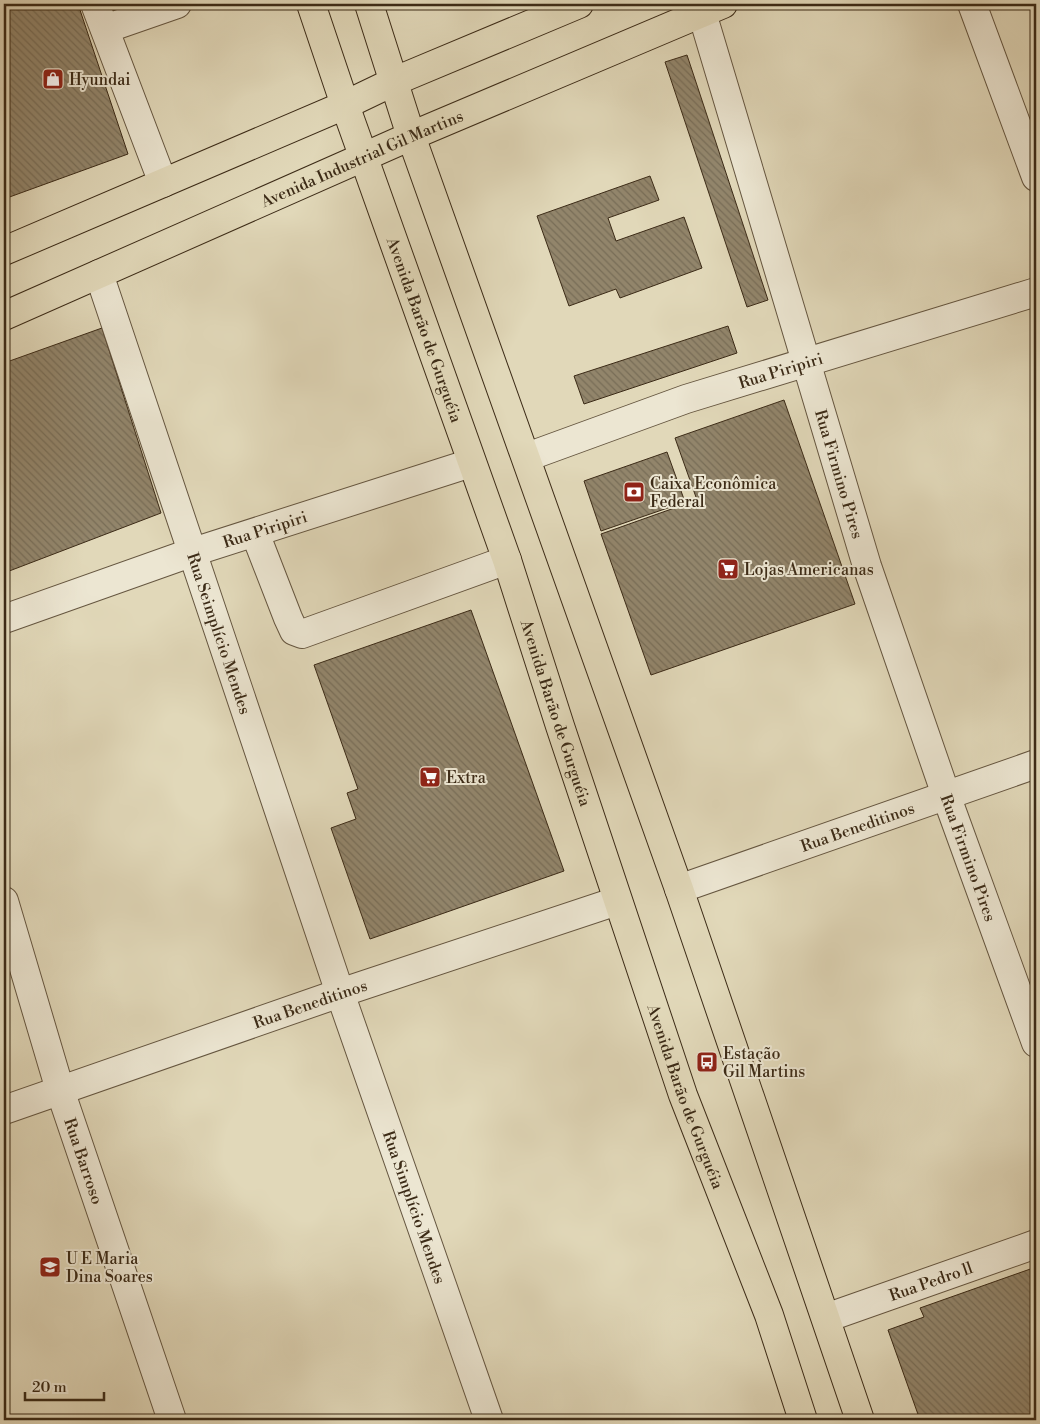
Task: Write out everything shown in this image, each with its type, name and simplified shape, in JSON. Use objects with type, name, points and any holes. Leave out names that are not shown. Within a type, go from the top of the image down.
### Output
[{"type":"main road","name":"Avenida Barão de Gurguéia","points":[[311,4],[471,463],[507,560],[682,1095],[769,1315],[804,1420]]},
{"type":"main road","points":[[369,4],[412,136],[679,889],[860,1420]]},
{"type":"main road","points":[[4,251],[345,105],[395,81],[579,4]]},
{"type":"main road","name":"Avenida Industrial Gil Martins","points":[[4,316],[412,136],[712,8]]},
{"type":"street","points":[[163,183],[100,16],[177,4]]},
{"type":"street","points":[[972,4],[1036,177]]},
{"type":"street","name":"Rua Firmino Pires","points":[[712,8],[806,362],[867,566],[946,795],[1031,1010],[1036,1043]]},
{"type":"street","name":"Rua Seimplício Mendes","points":[[99,274],[340,993]]},
{"type":"street","name":"Rua Piripiri","points":[[527,457],[686,399],[1036,292]]},
{"type":"street","name":"Rua Piripiri","points":[[4,618],[193,552],[471,463]]},
{"type":"street","points":[[254,533],[294,631],[302,634],[507,560]]},
{"type":"street","name":"Rua Beneditinos","points":[[679,889],[1036,764]]},
{"type":"street","name":"Rua Barroso","points":[[4,901],[60,1090],[172,1420]]},
{"type":"street","name":"Rua Beneditinos","points":[[4,1110],[340,993],[617,901]]},
{"type":"street","name":"Rua Simplício Mendes","points":[[340,993],[488,1420]]},
{"type":"street","name":"Rua Pedro ll","points":[[826,1318],[1036,1244]]},
{"type":"building","name":"Hyundai","points":[[4,4],[78,4],[128,154],[4,199]]},
{"type":"building","points":[[687,55],[768,300],[747,307],[665,62]]},
{"type":"building","points":[[650,176],[659,200],[608,218],[616,241],[684,217],[702,268],[620,298],[616,289],[569,306],[537,216]]},
{"type":"building","points":[[728,326],[737,353],[584,404],[574,376]]},
{"type":"building","points":[[102,328],[161,513],[4,573],[4,363]]},
{"type":"building","name":"Lojas Americanas","points":[[784,400],[855,604],[651,675],[601,534],[697,500],[675,438]]},
{"type":"building","name":"Caixa Econômica Federal","points":[[667,452],[685,502],[601,531],[584,481]]},
{"type":"building","points":[[471,610],[564,871],[370,939],[331,828],[356,819],[347,793],[358,789],[314,665]]},
{"type":"building","points":[[1036,1267],[1036,1420],[920,1420],[888,1330],[924,1317],[920,1308]]},
{"type":"place","name":"Hyundai","points":[[53,79]]},
{"type":"place","name":"Caixa Econômica Federal","points":[[634,492]]},
{"type":"place","name":"Lojas Americanas","points":[[728,569]]},
{"type":"place","name":"Extra","points":[[430,777]]},
{"type":"place","name":"Estação Gil Martins","points":[[707,1062]]},
{"type":"place","name":"U E Maria Dina Soares","points":[[50,1267]]}]
